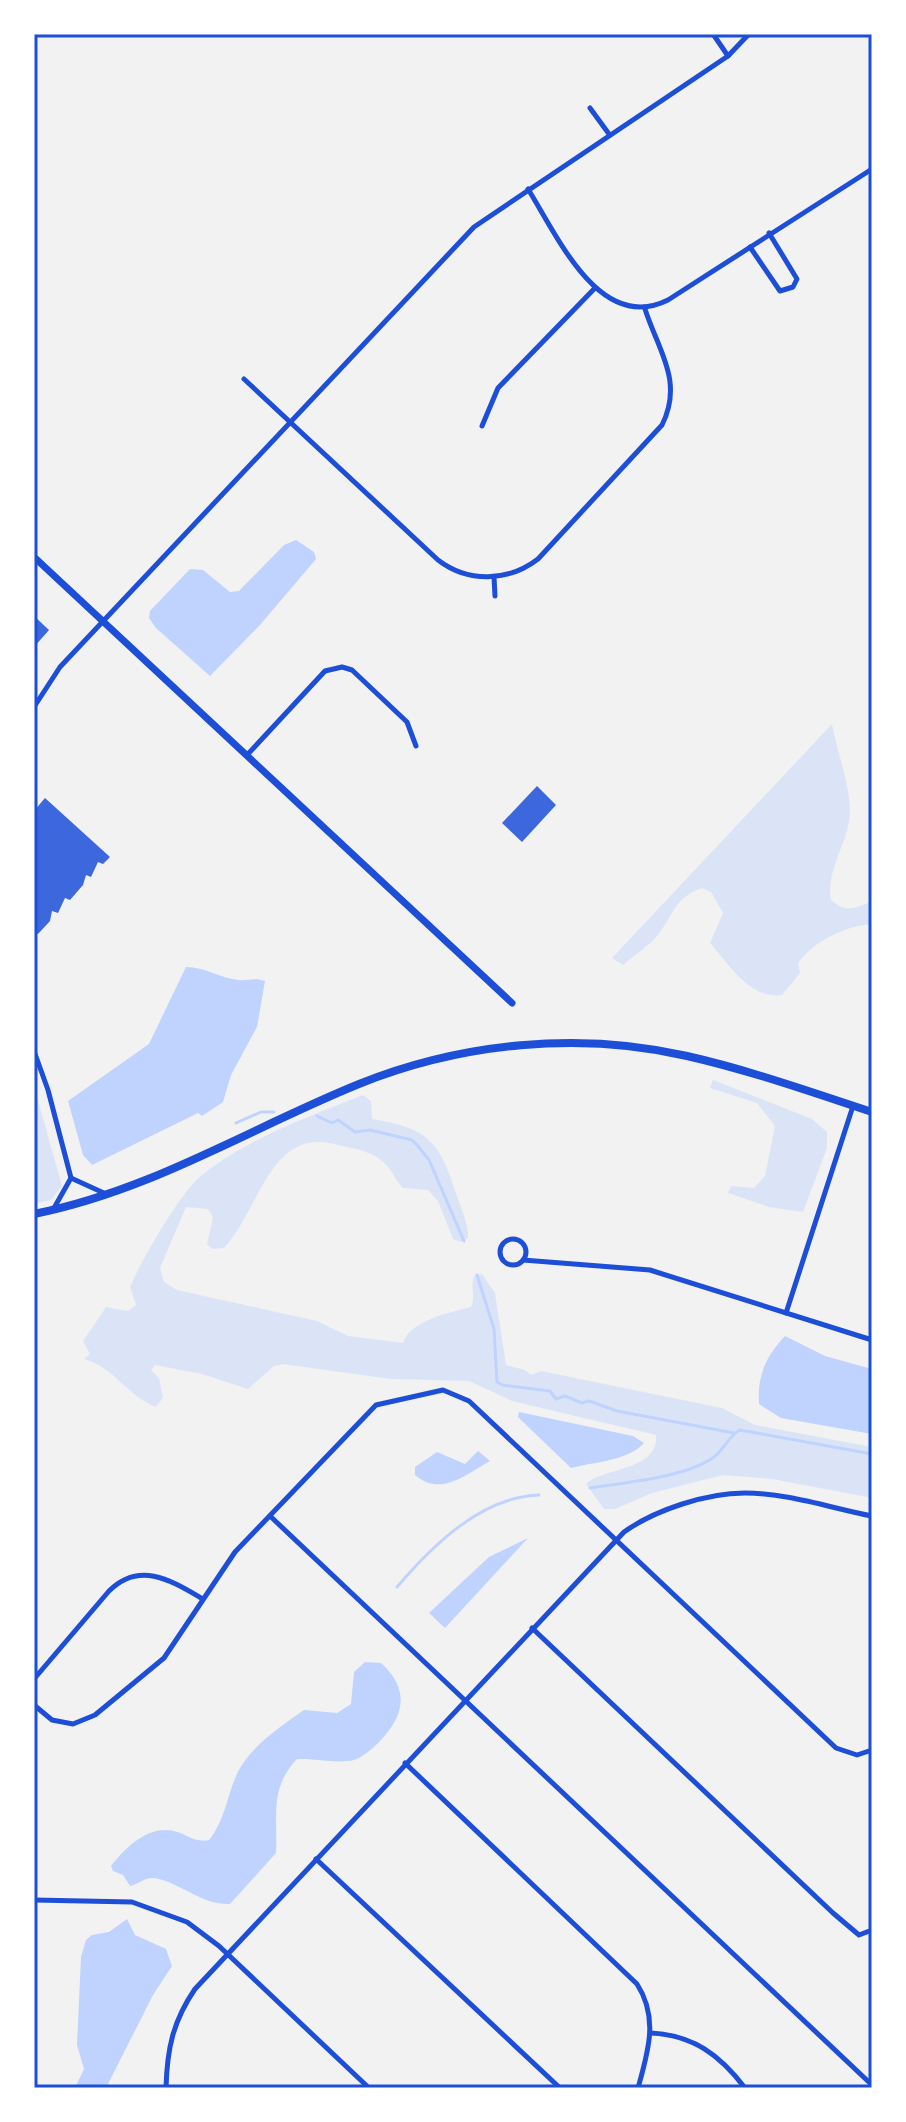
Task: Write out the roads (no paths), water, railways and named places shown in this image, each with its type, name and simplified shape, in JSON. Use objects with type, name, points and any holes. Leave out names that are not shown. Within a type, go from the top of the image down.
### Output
[{"type":"main road","points":[[34,1214],[110,1195],[182,1168],[360,1084],[432,1060],[490,1049],[573,1044],[642,1048],[718,1064],[872,1112]]},
{"type":"street","points":[[713,34],[728,56]]},
{"type":"street","points":[[34,707],[60,667],[474,227],[728,56],[749,34]]},
{"type":"street","points":[[590,108],[609,134]]},
{"type":"street","points":[[528,189],[595,288],[615,304],[645,309],[668,300],[872,169]]},
{"type":"street","points":[[750,247],[780,291],[793,287],[797,279],[794,271],[769,233]]},
{"type":"street","points":[[482,426],[498,388],[595,288]]},
{"type":"street","points":[[244,379],[443,564],[462,574],[494,577],[519,570],[538,559],[662,425],[672,397],[671,375],[645,309]]},
{"type":"street","points":[[34,557],[512,1003]]},
{"type":"street","points":[[494,577],[495,596]]},
{"type":"street","points":[[246,756],[325,671],[333,667],[352,670],[407,722],[416,746]]},
{"type":"street","points":[[34,1051],[48,1090],[71,1178],[66,1192],[50,1211]]},
{"type":"street","points":[[786,1313],[853,1106]]},
{"type":"street","points":[[71,1178],[110,1195]]},
{"type":"street","points":[[523,1260],[525,1248],[520,1241],[508,1240],[502,1246],[504,1262],[512,1265],[523,1260],[650,1270],[872,1340]]},
{"type":"street","points":[[34,1705],[52,1720],[65,1724],[95,1715],[164,1658],[235,1552],[376,1405],[443,1390],[469,1401],[836,1748],[857,1755],[872,1750]]},
{"type":"street","points":[[166,2088],[167,2053],[179,2016],[195,1989],[616,1539],[645,1518],[710,1497],[745,1493],[872,1516]]},
{"type":"street","points":[[270,1516],[872,2085]]},
{"type":"street","points":[[34,1679],[109,1591],[123,1580],[145,1574],[162,1576],[203,1599]]},
{"type":"street","points":[[531,1628],[833,1913],[859,1935],[872,1930]]},
{"type":"street","points":[[405,1763],[628,1974],[643,1994],[651,2033],[638,2088]]},
{"type":"street","points":[[316,1859],[560,2088]]},
{"type":"street","points":[[34,1900],[105,1900],[149,1906],[201,1931],[369,2088]]},
{"type":"street","points":[[651,2033],[692,2039],[708,2050],[745,2088]]},
{"type":"water","points":[[296,540],[314,552],[316,559],[260,625],[210,676],[156,628],[149,618],[150,611],[190,569],[203,570],[230,592],[239,591],[284,545]]},
{"type":"water","points":[[186,967],[231,979],[265,981],[257,1027],[231,1075],[223,1102],[202,1116],[198,1113],[92,1165],[83,1155],[68,1101],[149,1044]]},
{"type":"water","points":[[785,1336],[825,1356],[872,1369],[872,1434],[781,1418],[759,1404],[764,1367]]},
{"type":"water","points":[[519,1412],[633,1436],[644,1443],[629,1454],[571,1468],[518,1417]]},
{"type":"water","points":[[478,1451],[490,1461],[453,1482],[434,1484],[415,1475],[415,1467],[437,1452],[465,1464]]},
{"type":"water","points":[[528,1538],[445,1628],[429,1613],[489,1557]]},
{"type":"water","points":[[365,1662],[381,1663],[397,1683],[401,1702],[394,1722],[376,1745],[354,1760],[297,1759],[282,1781],[279,1792],[276,1853],[230,1904],[202,1898],[154,1878],[130,1886],[123,1875],[113,1871],[111,1866],[124,1852],[138,1839],[155,1831],[174,1831],[195,1839],[209,1840],[222,1817],[236,1776],[248,1756],[304,1710],[337,1713],[351,1704],[354,1672]]},
{"type":"water","points":[[127,1919],[135,1935],[166,1949],[172,1966],[153,1995],[106,2088],[75,2088],[84,2069],[77,2045],[81,1957],[86,1940],[92,1935],[109,1932]]},
{"type":"waterway","points":[[236,1123],[261,1112],[274,1112]]},
{"type":"waterway","points":[[317,1116],[332,1123],[338,1120],[355,1132],[370,1130],[412,1140],[429,1160],[464,1241]]},
{"type":"waterway","points":[[477,1275],[494,1329],[497,1382],[550,1391],[556,1399],[565,1396],[617,1411],[734,1433]]},
{"type":"waterway","points":[[590,1488],[687,1470],[714,1457],[740,1430],[872,1454]]},
{"type":"waterway","points":[[397,1587],[459,1526],[497,1504],[539,1495]]}]
